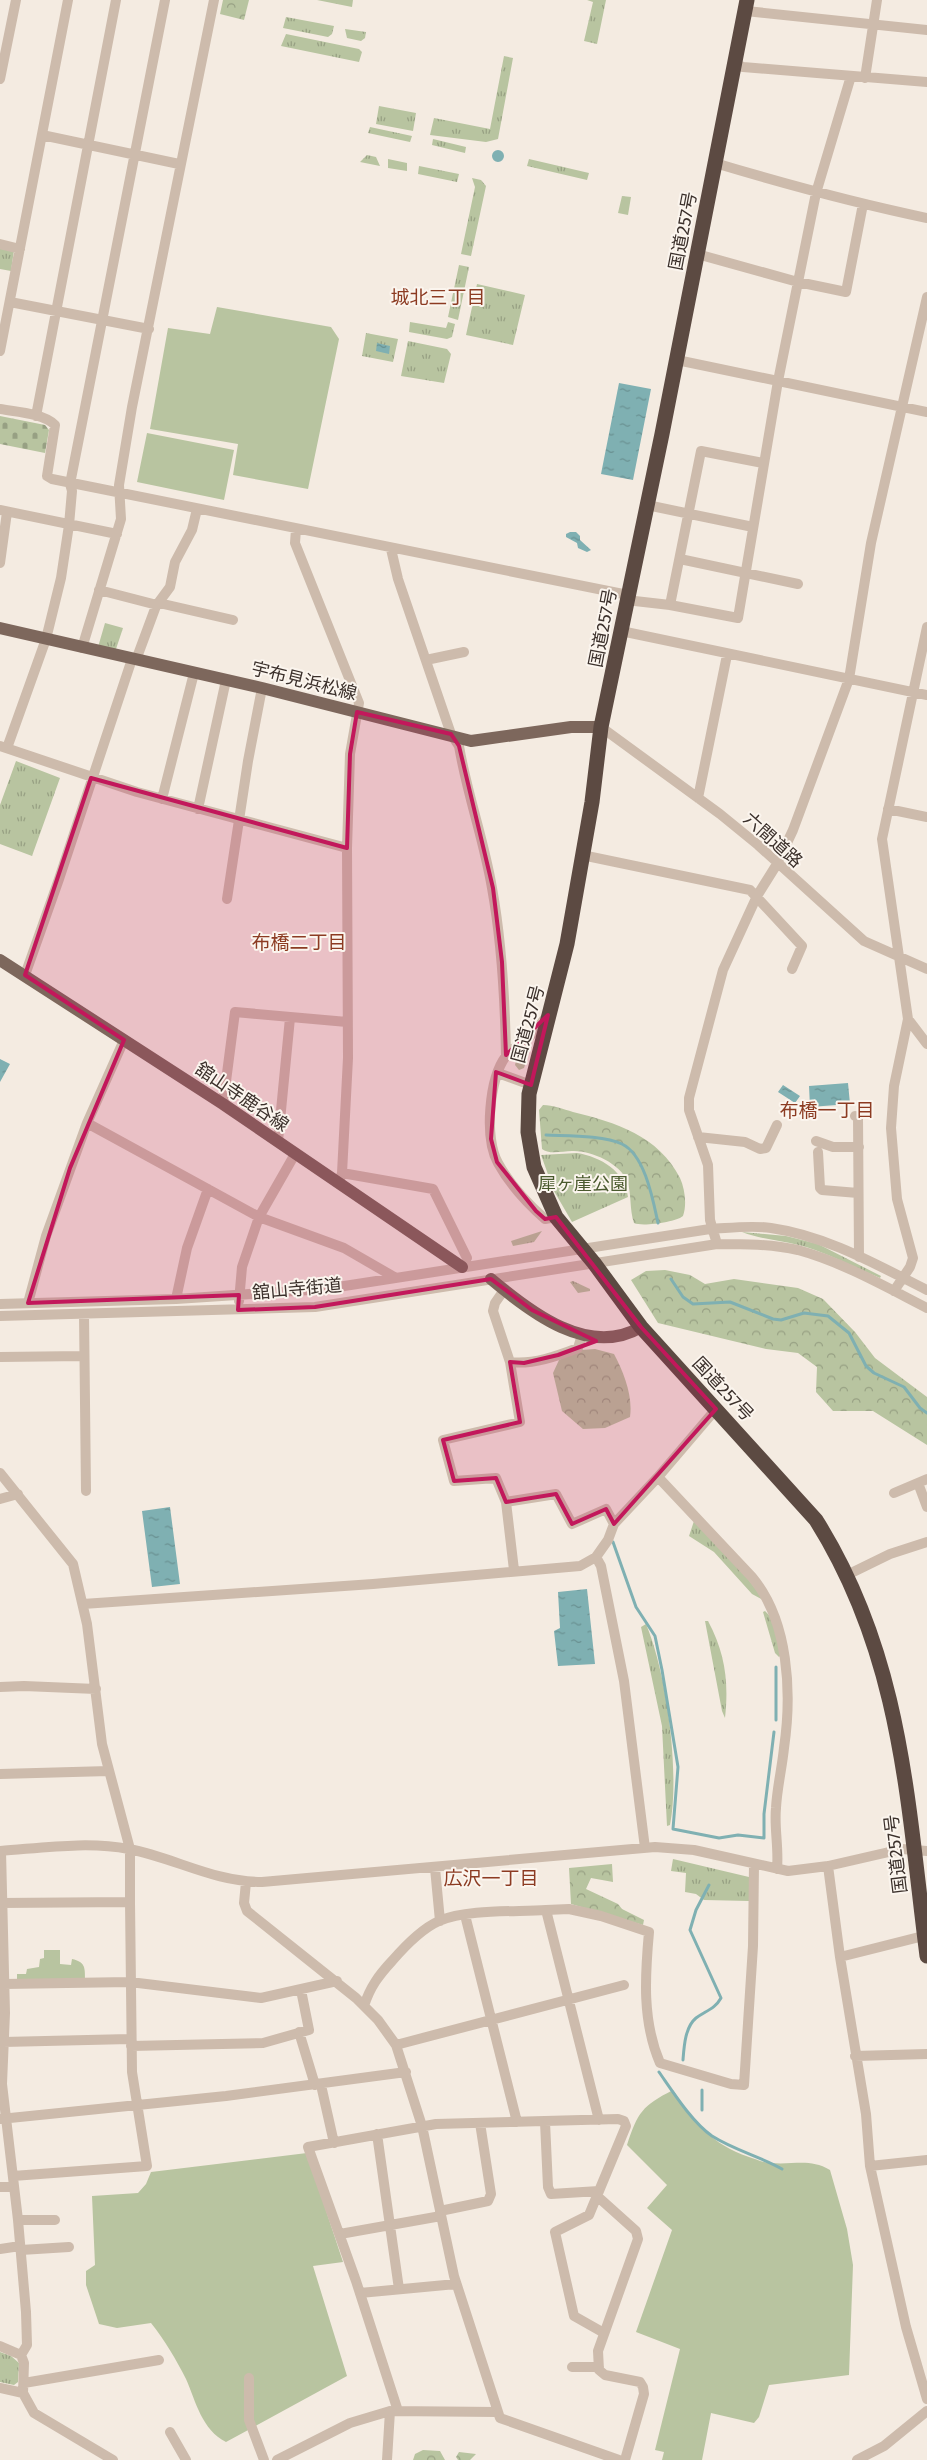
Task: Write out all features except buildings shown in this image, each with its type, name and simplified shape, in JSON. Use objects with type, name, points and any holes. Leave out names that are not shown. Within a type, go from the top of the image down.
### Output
[{"type":"highway","name":"国道257号","points":[[746,5],[648,505],[601,728],[582,855],[558,985],[548,1015],[531,1085],[528,1132],[534,1167],[556,1217],[594,1263],[641,1327],[816,1520],[837,1553],[871,1634],[887,1685],[921,1850],[927,1956]]},
{"type":"main road","name":"宇布見浜松線","points":[[0,628],[262,688],[474,741],[578,726],[601,728]]},
{"type":"main road","name":"舘山寺鹿谷線","points":[[0,960],[222,1104],[295,1154],[341,1178],[464,1263]]},
{"type":"main road","points":[[491,1279],[532,1310],[562,1327],[582,1335],[604,1337],[630,1333],[641,1327]]},
{"type":"street","points":[[0,79],[16,0]]},
{"type":"street","points":[[0,351],[4,313],[10,302],[68,0]]},
{"type":"street","points":[[36,416],[116,0]]},
{"type":"street","points":[[165,0],[70,484],[72,491],[69,525],[61,578],[46,639],[4,747],[91,778],[162,799],[347,848]]},
{"type":"street","points":[[82,648],[122,519],[119,485],[180,164],[214,0]]},
{"type":"street","points":[[865,78],[877,0]]},
{"type":"street","points":[[746,5],[927,30]]},
{"type":"street","points":[[735,64],[743,67],[927,82]]},
{"type":"street","points":[[0,409],[50,420],[55,425],[47,476],[70,484],[627,598],[738,618],[778,381],[816,193],[851,76]]},
{"type":"street","points":[[42,135],[180,164]]},
{"type":"street","points":[[715,163],[793,184],[816,193],[927,218]]},
{"type":"street","points":[[697,254],[798,282],[846,292],[863,204]]},
{"type":"street","points":[[0,244],[20,249]]},
{"type":"street","points":[[718,1244],[710,1220],[708,1166],[689,1110],[689,1098],[723,970],[756,896],[777,864],[817,770],[849,679],[871,543],[927,297]]},
{"type":"street","points":[[10,302],[148,329]]},
{"type":"street","points":[[677,360],[927,412]]},
{"type":"street","points":[[670,605],[701,451],[763,463]]},
{"type":"street","points":[[648,505],[753,527]]},
{"type":"street","points":[[25,975],[59,879],[91,778],[134,659],[158,604],[170,587],[174,566],[192,530],[197,509]]},
{"type":"street","points":[[0,563],[4,510],[117,534]]},
{"type":"street","points":[[296,529],[295,543],[359,703],[350,754],[347,848],[347,1022],[341,1178],[433,1189],[464,1263]]},
{"type":"street","points":[[391,549],[396,572],[451,734],[459,746],[492,888],[502,962],[506,1055],[498,1073],[491,1105],[491,1139],[497,1162],[536,1211],[545,1219],[556,1217]]},
{"type":"street","points":[[680,559],[798,584]]},
{"type":"street","points":[[99,590],[233,620]]},
{"type":"street","points":[[894,1291],[910,1268],[913,1258],[898,1199],[891,1128],[894,1086],[908,1018],[882,839],[927,627]]},
{"type":"street","points":[[621,631],[727,655],[927,695]]},
{"type":"street","points":[[426,660],[464,652]]},
{"type":"street","points":[[698,798],[727,655]]},
{"type":"street","points":[[162,799],[194,673]]},
{"type":"street","points":[[198,809],[226,680]]},
{"type":"street","points":[[227,899],[262,688]]},
{"type":"street","name":"六間道路","points":[[601,728],[698,798],[758,845],[864,941],[898,958],[927,969]]},
{"type":"street","points":[[888,809],[927,817]]},
{"type":"street","points":[[582,855],[750,890],[802,946],[792,969]]},
{"type":"street","points":[[222,1104],[235,1012],[347,1022]]},
{"type":"street","points":[[506,1055],[529,1037],[548,1015]]},
{"type":"street","points":[[278,1142],[290,1018]]},
{"type":"street","points":[[908,1018],[927,1044]]},
{"type":"street","points":[[28,1303],[46,1236],[87,1123],[124,1040]]},
{"type":"street","points":[[498,1073],[531,1085]]},
{"type":"street","points":[[855,1116],[858,1117],[859,1147],[859,1257]]},
{"type":"street","points":[[87,1123],[260,1217],[344,1248],[396,1278]]},
{"type":"street","points":[[698,1137],[745,1142],[760,1149],[766,1148],[777,1125]]},
{"type":"street","points":[[816,1141],[833,1147],[859,1147]]},
{"type":"street","points":[[818,1152],[820,1188],[822,1190],[858,1193]]},
{"type":"street","points":[[238,1310],[242,1267],[260,1217],[295,1154]]},
{"type":"street","points":[[176,1299],[187,1248],[208,1189]]},
{"type":"street","name":"舘山寺街道","points":[[0,1304],[176,1299],[325,1289],[396,1278],[464,1263],[582,1249],[713,1229],[769,1228],[798,1233],[827,1242],[927,1290]]},
{"type":"street","name":"舘山寺街道","points":[[0,1316],[315,1307],[718,1244],[757,1244],[798,1250],[894,1291],[927,1308]]},
{"type":"street","points":[[504,1290],[495,1303],[493,1311],[510,1362],[520,1422],[443,1440],[454,1481],[496,1478],[506,1502],[514,1570]]},
{"type":"street","points":[[84,1314],[86,1491]]},
{"type":"street","points":[[510,1362],[524,1364],[578,1348],[582,1335]]},
{"type":"street","points":[[0,1357],[84,1356]]},
{"type":"street","points":[[83,1604],[373,1584],[514,1570],[580,1566],[596,1557],[608,1540],[614,1524],[658,1477],[716,1409]]},
{"type":"street","points":[[0,1473],[73,1564],[83,1604],[102,1744],[130,1849],[131,2043],[136,2105],[147,2166],[13,2176]]},
{"type":"street","points":[[658,1477],[765,1592],[774,1614],[785,1660],[787,1685],[784,1748],[775,1818],[777,1869]]},
{"type":"street","points":[[894,1494],[923,1481],[927,1508]]},
{"type":"street","points":[[0,1499],[18,1494]]},
{"type":"street","points":[[506,1502],[556,1494],[572,1524],[606,1509],[614,1524]]},
{"type":"street","points":[[847,1575],[890,1554],[927,1542]]},
{"type":"street","points":[[596,1557],[601,1566],[624,1681],[650,1848]]},
{"type":"street","points":[[0,1687],[96,1689]]},
{"type":"street","points":[[0,1774],[109,1771]]},
{"type":"street","points":[[21,2355],[27,2344],[18,2220],[13,2176],[2,2119],[1,2075],[4,1984],[0,1851],[67,1846],[105,1846],[130,1849],[203,1873],[246,1882],[293,1880],[675,1847],[777,1869],[795,1871],[828,1866],[902,1849],[921,1850]]},
{"type":"street","points":[[364,2006],[370,1988],[398,1954],[419,1934],[440,1921],[465,1915],[569,1909],[601,1916],[649,1932],[646,1964],[646,2010],[653,2048],[660,2063],[731,2084],[744,2085],[753,1946],[754,1864]]},
{"type":"street","points":[[828,1866],[855,2056],[866,2114],[870,2166],[906,2327],[927,2399]]},
{"type":"street","points":[[435,1868],[440,1921]]},
{"type":"street","points":[[246,1882],[244,1903],[247,1911],[337,1981],[388,2031],[396,2045],[422,2126],[456,2284],[497,2412],[503,2420],[619,2460]]},
{"type":"street","points":[[1,1903],[130,1902]]},
{"type":"street","points":[[546,1910],[599,2120]]},
{"type":"street","points":[[465,1915],[517,2122]]},
{"type":"street","points":[[840,1957],[926,1935]]},
{"type":"street","points":[[4,1984],[130,1982],[262,1998],[337,1981]]},
{"type":"street","points":[[396,2045],[624,1985]]},
{"type":"street","points":[[3,2042],[263,2043],[309,2030],[301,1990]]},
{"type":"street","points":[[299,2032],[318,2085],[334,2143]]},
{"type":"street","points":[[855,2056],[927,2054]]},
{"type":"street","points":[[2,2119],[318,2085],[406,2072]]},
{"type":"street","points":[[386,2460],[394,2411],[360,2293],[308,2147],[422,2126],[618,2119],[624,2121],[626,2126],[586,2218],[555,2232],[574,2316],[604,2333]]},
{"type":"street","points":[[545,2122],[548,2188],[551,2194],[598,2194],[636,2231],[638,2239],[598,2351],[599,2367],[605,2375],[640,2382],[643,2387],[644,2394],[625,2460]]},
{"type":"street","points":[[340,2234],[440,2214],[488,2201],[491,2194],[480,2123]]},
{"type":"street","points":[[377,2134],[399,2289]]},
{"type":"street","points":[[870,2166],[927,2160]]},
{"type":"street","points":[[0,2188],[14,2187]]},
{"type":"street","points":[[18,2220],[55,2220]]},
{"type":"street","points":[[0,2249],[69,2247]]},
{"type":"street","points":[[360,2293],[456,2284]]},
{"type":"street","points":[[0,2346],[21,2355],[24,2363],[23,2388],[34,2414],[112,2460]]},
{"type":"street","points":[[0,2388],[23,2388],[159,2360]]},
{"type":"street","points":[[572,2367],[599,2367]]},
{"type":"street","points":[[249,2378],[249,2420],[264,2460]]},
{"type":"street","points":[[277,2460],[350,2423],[394,2411],[497,2412]]},
{"type":"street","points":[[857,2460],[884,2446],[927,2411]]},
{"type":"street","points":[[170,2432],[186,2460]]},
{"type":"highlighted area","points":[[357,712],[451,734],[459,746],[493,888],[502,962],[506,1055],[548,1015],[531,1085],[496,1072],[491,1139],[497,1162],[536,1211],[545,1219],[556,1217],[641,1327],[716,1409],[713,1416],[614,1524],[606,1509],[572,1524],[556,1494],[506,1502],[496,1478],[454,1481],[443,1440],[520,1422],[510,1362],[524,1363],[558,1355],[596,1341],[532,1310],[491,1279],[315,1307],[238,1310],[239,1295],[28,1303],[70,1168],[124,1040],[25,975],[91,778],[347,848],[350,754]]},
{"type":"green space","points":[[223,0],[249,0],[244,20],[220,14]]},
{"type":"green space","points":[[317,0],[353,0],[352,7]]},
{"type":"green space","points":[[587,0],[606,0],[597,44],[584,41],[593,2]]},
{"type":"green space","points":[[286,17],[334,26],[332,34],[328,37],[283,28]]},
{"type":"green space","points":[[345,29],[366,32],[365,38],[361,41],[347,38]]},
{"type":"green space","points":[[286,34],[359,49],[362,52],[359,62],[281,46]]},
{"type":"green space","points":[[504,56],[513,58],[498,139],[486,142],[430,135],[434,118],[490,129]]},
{"type":"green space","points":[[379,106],[416,113],[413,131],[376,124]]},
{"type":"green space","points":[[370,127],[412,136],[410,142],[368,133]]},
{"type":"green space","points":[[433,139],[466,147],[465,153],[432,145]]},
{"type":"green space","points":[[367,155],[376,157],[380,166],[360,162]]},
{"type":"green space","points":[[388,159],[407,163],[407,171],[388,168]]},
{"type":"green space","points":[[529,159],[589,173],[587,180],[527,166]]},
{"type":"green space","points":[[419,166],[459,174],[457,182],[418,174]]},
{"type":"green space","points":[[472,178],[481,180],[486,186],[471,256],[461,254],[475,187]]},
{"type":"green space","points":[[622,196],[631,197],[628,215],[618,213]]},
{"type":"green space","points":[[0,248],[14,250],[11,271],[0,269]]},
{"type":"green space","points":[[459,265],[469,267],[458,320],[448,317]]},
{"type":"green space","points":[[477,284],[525,295],[513,345],[466,335]]},
{"type":"green space","points":[[217,307],[331,327],[339,339],[308,489],[233,475],[238,444],[150,429],[168,328],[210,334]]},
{"type":"green space","points":[[410,322],[446,328],[448,322],[455,324],[452,337],[447,339],[409,332]]},
{"type":"green space","points":[[366,333],[398,339],[393,362],[362,356]]},
{"type":"green space","points":[[408,341],[447,349],[451,354],[444,383],[401,376]]},
{"type":"green space","points":[[0,416],[45,425],[49,430],[45,453],[0,444]]},
{"type":"green space","points":[[147,433],[234,450],[224,500],[137,482]]},
{"type":"green space","points":[[105,623],[123,628],[115,652],[98,647]]},
{"type":"green space","points":[[16,761],[60,778],[32,856],[0,844],[0,805]]},
{"type":"green space","points":[[525,1046],[528,1046],[530,1049],[524,1068],[519,1070],[515,1065],[517,1057]]},
{"type":"green space","points":[[543,1105],[558,1107],[620,1126],[648,1141],[660,1151],[680,1178],[685,1197],[683,1216],[659,1223],[634,1223],[629,1186],[623,1175],[611,1163],[595,1155],[579,1151],[552,1152],[542,1149],[539,1110]]},
{"type":"green space","name":"犀ヶ崖公園","points":[[577,1153],[603,1162],[617,1173],[626,1188],[628,1197],[572,1222],[554,1191],[541,1155]]},
{"type":"green space","points":[[542,1231],[534,1242],[513,1246],[511,1241]]},
{"type":"green space","points":[[742,1232],[786,1236],[818,1244],[881,1276],[880,1278],[806,1247]]},
{"type":"green space","points":[[665,1270],[690,1275],[705,1284],[734,1279],[798,1288],[823,1299],[855,1332],[875,1358],[927,1397],[927,1445],[873,1411],[833,1411],[816,1392],[817,1367],[798,1353],[766,1349],[658,1323],[631,1280],[646,1271]]},
{"type":"green space","points":[[573,1281],[590,1289],[590,1291],[578,1293],[570,1282]]},
{"type":"green space","points":[[595,1349],[614,1354],[627,1385],[631,1409],[630,1417],[605,1428],[583,1429],[562,1411],[553,1373],[559,1360],[581,1350]]},
{"type":"green space","points":[[694,1521],[734,1561],[765,1601],[752,1594],[714,1552],[689,1536]]},
{"type":"green space","points":[[765,1611],[772,1618],[781,1655],[779,1657],[775,1653],[763,1612]]},
{"type":"green space","points":[[705,1621],[708,1621],[714,1633],[722,1656],[726,1679],[725,1718],[722,1711]]},
{"type":"green space","points":[[646,1624],[660,1669],[670,1724],[673,1803],[670,1825],[667,1826],[662,1726],[641,1627]]},
{"type":"green space","points":[[673,1859],[749,1877],[749,1901],[704,1900],[696,1894],[685,1892],[686,1873],[671,1871]]},
{"type":"green space","points":[[612,1864],[613,1882],[591,1878],[586,1889],[618,1904],[622,1909],[644,1920],[643,1925],[571,1904],[569,1868]]},
{"type":"green space","points":[[44,1950],[60,1950],[60,1964],[71,1965],[72,1959],[82,1963],[85,1979],[17,1980],[17,1974],[26,1974],[27,1969],[39,1967],[40,1959],[44,1958]]},
{"type":"green space","points":[[673,2090],[696,2122],[724,2146],[765,2162],[809,2163],[823,2166],[830,2170],[847,2229],[853,2265],[849,2375],[769,2385],[759,2417],[754,2423],[711,2413],[702,2460],[662,2460],[664,2452],[655,2450],[680,2349],[636,2332],[672,2230],[647,2208],[667,2185],[627,2145],[634,2125],[642,2111],[654,2101]]},
{"type":"green space","points":[[307,2153],[343,2262],[313,2266],[347,2376],[226,2442],[218,2437],[205,2423],[179,2365],[151,2323],[117,2328],[99,2324],[86,2285],[86,2271],[95,2265],[92,2196],[138,2193],[146,2184],[151,2172]]},
{"type":"green space","points":[[0,2352],[11,2356],[19,2363],[18,2382],[14,2385],[0,2382]]},
{"type":"green space","points":[[423,2450],[440,2451],[445,2460],[413,2460],[415,2454]]},
{"type":"green space","points":[[459,2452],[476,2454],[470,2460],[458,2460],[456,2457]]},
{"type":"water","points":[[498,150],[504,156],[498,162],[492,156]]},
{"type":"water","points":[[377,343],[390,346],[389,354],[376,351]]},
{"type":"water","points":[[619,383],[651,389],[633,480],[601,474]]},
{"type":"water","points":[[576,532],[580,536],[580,540],[591,550],[587,552],[578,548],[577,543],[566,537],[566,534]]},
{"type":"water","points":[[0,1059],[10,1064],[0,1082]]},
{"type":"water","points":[[848,1083],[850,1104],[810,1107],[809,1086]]},
{"type":"water","points":[[783,1085],[800,1096],[795,1103],[778,1092]]},
{"type":"water","points":[[170,1507],[180,1584],[152,1587],[142,1511]]},
{"type":"water","points":[[587,1589],[595,1664],[558,1666],[554,1631],[560,1628],[558,1592]]},
{"type":"waterway","points":[[546,1135],[585,1136],[605,1139],[622,1144],[630,1150],[637,1158],[647,1179],[658,1223]]},
{"type":"waterway","points":[[671,1279],[683,1297],[693,1304],[730,1302],[773,1319],[781,1320],[804,1313],[828,1316],[849,1333],[866,1366],[874,1373],[904,1387],[920,1408],[927,1413]]},
{"type":"waterway","points":[[613,1542],[636,1607],[655,1636],[678,1767],[673,1829],[719,1838],[738,1835],[764,1838],[764,1814],[774,1732]]},
{"type":"waterway","points":[[776,1667],[776,1720]]},
{"type":"waterway","points":[[683,2060],[686,2037],[692,2022],[713,2007],[721,1998],[690,1930],[696,1910],[709,1885]]},
{"type":"waterway","points":[[659,2072],[690,2115],[712,2136],[782,2169]]},
{"type":"waterway","points":[[702,2090],[702,2110]]},
{"type":"district","name":"城北三丁目","points":[[438,297]]},
{"type":"district","name":"布橋二丁目","points":[[299,942]]},
{"type":"district","name":"布橋一丁目","points":[[827,1110]]},
{"type":"district","name":"広沢一丁目","points":[[491,1878]]}]
